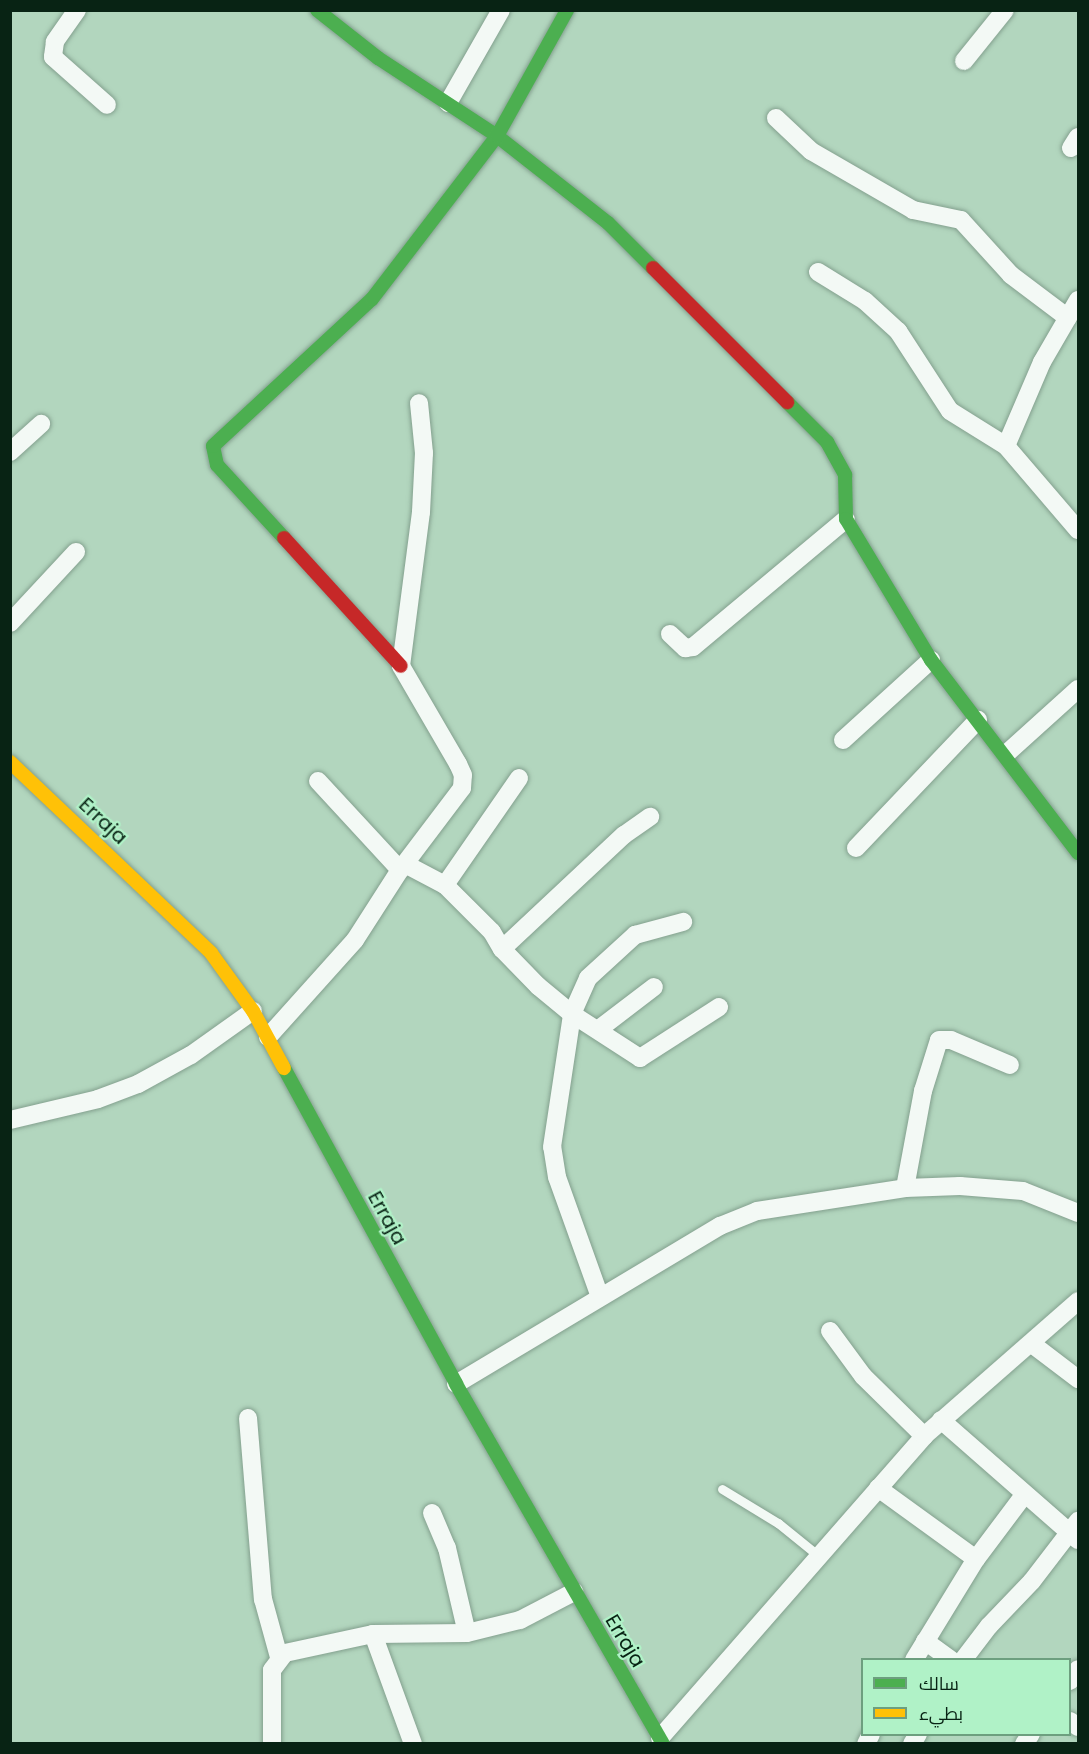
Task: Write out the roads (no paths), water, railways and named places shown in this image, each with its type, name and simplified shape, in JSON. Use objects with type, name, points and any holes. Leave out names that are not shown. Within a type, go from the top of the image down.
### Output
[{"type":"street","points":[[77,10],[55,42],[53,57],[107,105]]},
{"type":"street","points":[[317,10],[378,58],[497,136],[608,223],[827,442],[845,476],[846,519],[931,660],[1006,754],[1078,853]]},
{"type":"street","points":[[448,103],[501,10]]},
{"type":"street","points":[[268,1037],[355,940],[403,867],[458,794],[463,775],[401,666],[217,465],[213,446],[372,299],[497,136],[567,10]]},
{"type":"street","points":[[964,61],[1005,10]]},
{"type":"street","points":[[776,118],[810,151],[914,210],[961,220],[1011,275],[1068,318]]},
{"type":"street","points":[[818,272],[865,301],[898,331],[950,411],[1006,447],[1078,530]]},
{"type":"street","points":[[1006,447],[1042,362],[1078,300]]},
{"type":"street","points":[[401,666],[421,512],[424,453],[418,403]]},
{"type":"street","points":[[10,452],[41,424]]},
{"type":"street","points":[[670,634],[685,648],[693,647],[846,519]]},
{"type":"street","points":[[10,623],[76,552]]},
{"type":"street","points":[[843,740],[931,660]]},
{"type":"street","points":[[1006,754],[1078,689]]},
{"type":"street","points":[[856,848],[978,720]]},
{"type":"street","name":"Erraja","points":[[10,762],[211,953],[253,1011],[456,1384],[661,1740]]},
{"type":"street","points":[[445,885],[519,778]]},
{"type":"street","points":[[318,781],[403,867],[445,885],[492,932],[502,949],[538,986],[572,1014],[599,1029],[629,1054],[647,1057],[719,1007]]},
{"type":"street","points":[[502,949],[624,835],[650,817]]},
{"type":"street","points":[[600,1297],[557,1177],[552,1147],[572,1014],[588,978],[635,935],[682,922]]},
{"type":"street","points":[[599,1029],[654,987]]},
{"type":"street","points":[[10,1120],[98,1099],[138,1084],[191,1055],[253,1011]]},
{"type":"street","points":[[905,1188],[923,1091],[939,1040],[951,1040],[1010,1065]]},
{"type":"street","points":[[456,1384],[720,1226],[757,1211],[905,1188],[986,1187],[1023,1191],[1078,1213]]},
{"type":"street","points":[[661,1740],[924,1436],[1032,1344],[1078,1301]]},
{"type":"street","points":[[831,1331],[863,1376],[924,1436]]},
{"type":"street","points":[[1032,1344],[1078,1379]]},
{"type":"street","points":[[248,1418],[264,1599],[279,1657]]},
{"type":"street","points":[[941,1420],[1024,1495],[1075,1531],[964,1658]]},
{"type":"street","points":[[878,1488],[976,1559]]},
{"type":"street","points":[[915,1658],[976,1559],[1024,1495]]},
{"type":"street","points":[[432,1513],[447,1548],[467,1634]]},
{"type":"street","points":[[272,1743],[272,1670],[279,1657],[291,1650],[373,1634],[467,1634],[520,1620],[574,1592]]},
{"type":"street","points":[[373,1634],[412,1743]]},
{"type":"street","points":[[924,1641],[950,1658]]},
{"type":"lane","points":[[722,1489],[778,1523],[820,1557]]}]
